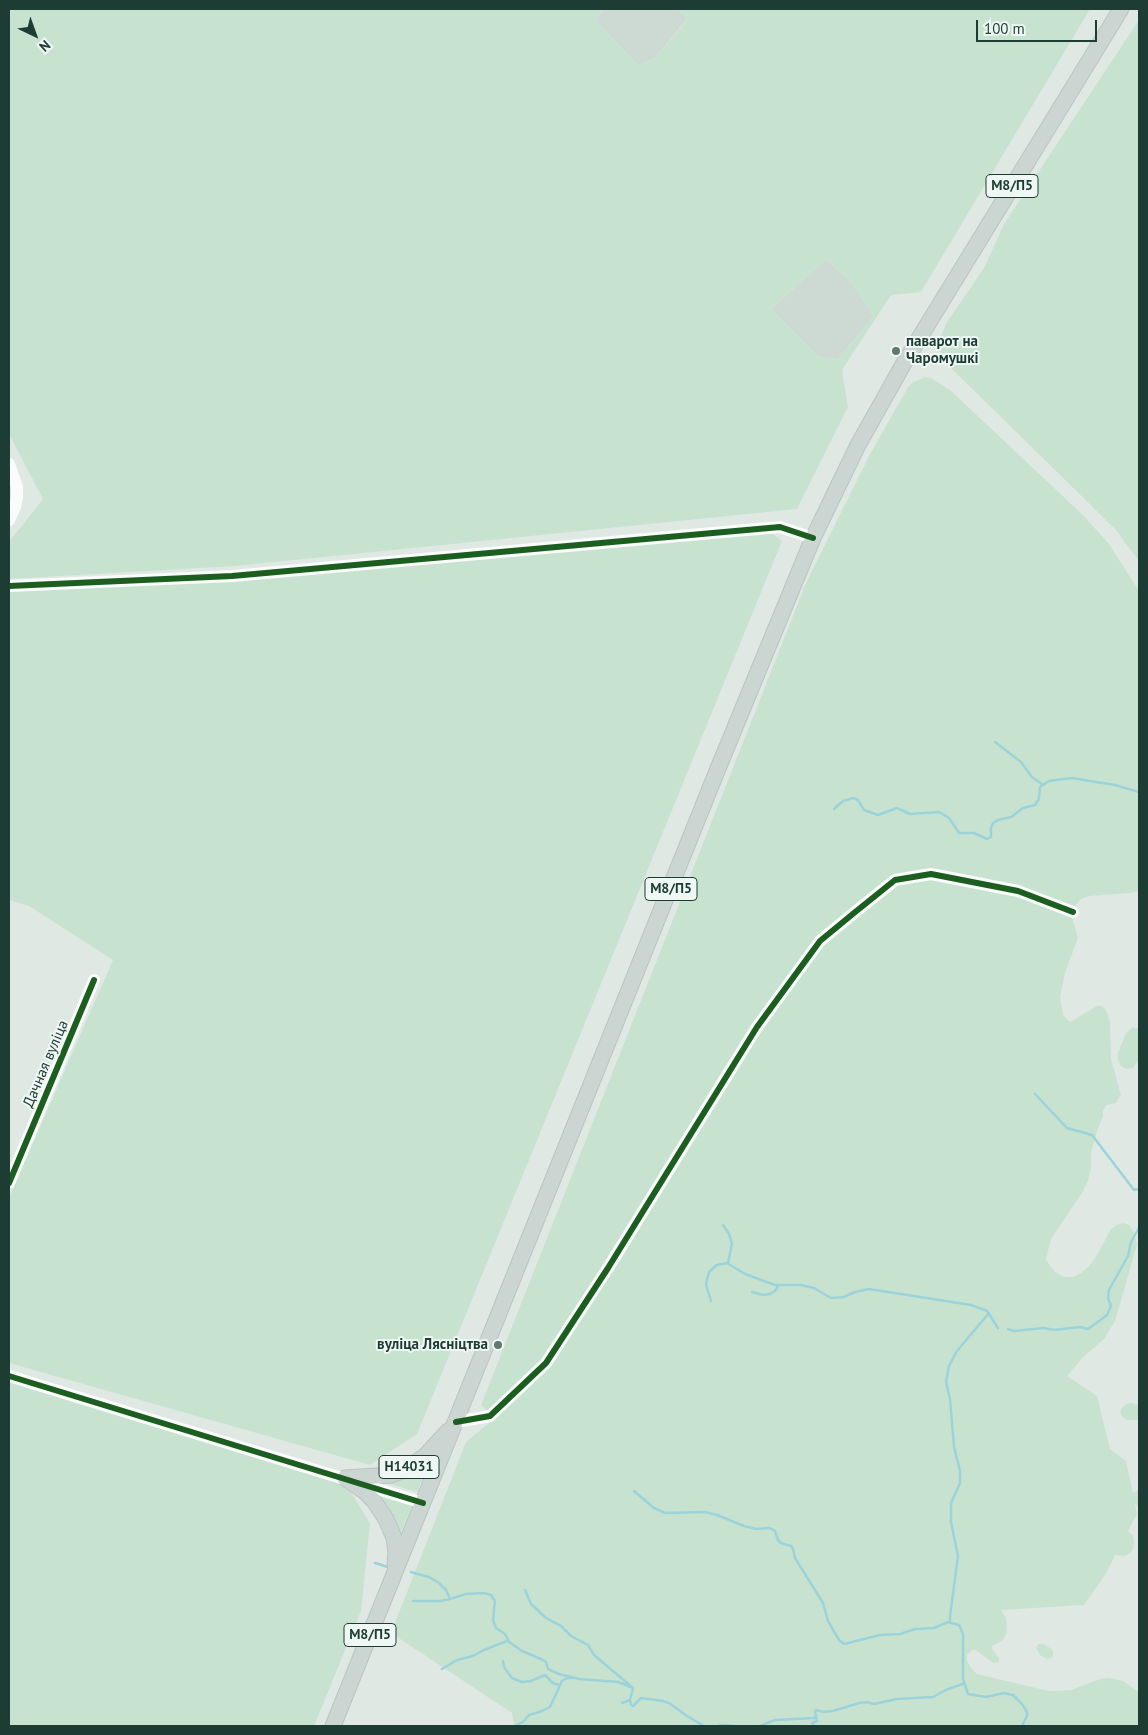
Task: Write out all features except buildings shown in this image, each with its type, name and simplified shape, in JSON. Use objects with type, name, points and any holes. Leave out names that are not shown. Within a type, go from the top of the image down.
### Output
[{"type":"main road","name":"М8/П5","points":[[333,1726],[717,771],[813,538],[858,445],[904,363],[1121,9]]},
{"type":"main road","name":"Н14031","points":[[345,1478],[391,1475],[404,1470],[425,1456],[456,1422]]},
{"type":"main road","name":"Н14031","points":[[345,1478],[364,1491],[374,1501],[386,1519],[394,1538],[396,1552],[393,1576]]},
{"type":"street","points":[[9,464],[17,487],[15,507],[9,520]]},
{"type":"street","points":[[9,586],[232,576],[780,527],[813,538]]},
{"type":"street","points":[[456,1422],[490,1416],[546,1363],[608,1268],[756,1027],[820,942],[854,913],[895,880],[931,874],[1018,892],[1073,912]]},
{"type":"street","name":"Дачная вуліца","points":[[9,1184],[94,980]]},
{"type":"street","name":"Н14031","points":[[9,1376],[423,1503]]},
{"type":"shaded area","points":[[604,9],[678,9],[687,19],[655,58],[639,66],[594,19]]},
{"type":"shaded area","points":[[826,259],[850,281],[874,316],[837,360],[819,357],[771,309]]},
{"type":"green space","points":[[9,9],[604,9],[594,19],[639,66],[655,58],[687,20],[678,9],[1090,9],[921,292],[891,295],[842,370],[848,407],[797,509],[235,566],[9,579],[9,542],[43,499],[9,434]],"holes":[[[826,259],[850,281],[874,316],[837,360],[819,357],[771,309]]]},
{"type":"green space","points":[[1139,20],[1139,561],[1115,529],[952,369],[939,351],[939,341],[947,322],[984,268],[1004,224]]},
{"type":"green space","points":[[925,377],[931,378],[950,390],[1084,516],[1109,544],[1139,591],[1139,891],[1089,896],[1081,899],[1075,906],[1072,918],[1078,938],[1065,973],[1060,997],[1063,1015],[1070,1022],[1097,1006],[1102,1006],[1106,1010],[1110,1022],[1111,1059],[1121,1095],[1116,1103],[1106,1105],[1103,1111],[1091,1153],[1091,1168],[1088,1181],[1051,1239],[1046,1259],[1056,1273],[1064,1277],[1073,1277],[1089,1266],[1111,1229],[1123,1223],[1129,1225],[1134,1232],[1137,1245],[1115,1321],[1104,1339],[1082,1358],[1067,1376],[1097,1396],[1110,1449],[1126,1461],[1133,1493],[1139,1490],[1139,1507],[1135,1504],[1137,1514],[1128,1531],[1133,1536],[1134,1543],[1130,1553],[1125,1556],[1115,1555],[1107,1572],[1084,1605],[1001,1610],[1006,1618],[1007,1632],[1003,1640],[992,1646],[992,1649],[999,1658],[999,1662],[993,1663],[976,1650],[972,1650],[967,1655],[967,1661],[977,1674],[1049,1691],[1071,1690],[1100,1679],[1109,1678],[1123,1681],[1139,1692],[1139,1726],[514,1726],[512,1713],[391,1633],[466,1442],[495,1418],[481,1405],[806,583],[869,456],[908,387],[913,382]]},
{"type":"green space","points":[[771,532],[782,541],[417,1434],[370,1465],[9,1363],[9,1198],[113,960],[29,906],[9,900],[9,592],[228,581]]},
{"type":"green space","points":[[1133,1027],[1139,1029],[1139,1060],[1133,1068],[1126,1069],[1121,1066],[1118,1060],[1118,1053],[1126,1033]]},
{"type":"green space","points":[[9,1380],[347,1486],[370,1523],[361,1611],[314,1726],[9,1726]]},
{"type":"green space","points":[[1131,1403],[1139,1405],[1139,1420],[1126,1420],[1121,1415],[1120,1411],[1123,1407]]},
{"type":"green space","points":[[430,1461],[417,1492],[383,1482]]},
{"type":"green space","points":[[373,1493],[412,1506],[399,1537]]},
{"type":"green space","points":[[1038,1644],[1043,1644],[1050,1648],[1053,1651],[1053,1657],[1047,1659],[1040,1655],[1036,1648]]},
{"type":"waterway","points":[[995,742],[1021,762],[1032,777],[1043,785]]},
{"type":"waterway","points":[[834,809],[843,801],[853,798],[858,800],[864,810],[878,815],[897,808],[910,814],[939,812],[949,818],[959,833],[974,833],[987,839],[991,837],[993,823],[1011,817],[1023,808],[1035,805],[1039,799],[1040,787],[1049,781],[1072,778],[1115,785],[1139,792]]},
{"type":"waterway","points":[[1035,1094],[1067,1128],[1092,1135],[1134,1190],[1139,1189]]},
{"type":"waterway","points":[[723,1225],[732,1243],[728,1263]]},
{"type":"waterway","points":[[1008,1329],[1014,1331],[1080,1327],[1088,1329],[1107,1315],[1111,1306],[1108,1298],[1109,1290],[1128,1256],[1131,1242],[1139,1228]]},
{"type":"waterway","points":[[711,1301],[706,1284],[709,1272],[717,1265],[727,1263],[745,1274],[775,1285],[801,1285],[814,1288],[831,1298],[844,1297],[869,1289],[971,1305],[987,1311],[998,1328]]},
{"type":"waterway","points":[[752,1292],[763,1295],[770,1294],[778,1286]]},
{"type":"waterway","points":[[950,1623],[958,1556],[951,1522],[951,1503],[960,1483],[960,1471],[954,1447],[950,1399],[946,1382],[949,1366],[957,1351],[989,1313]]},
{"type":"waterway","points":[[634,1491],[654,1508],[665,1513],[705,1512],[744,1526],[756,1529],[770,1528],[775,1531],[778,1540],[791,1546],[793,1549],[795,1558],[823,1603],[828,1621],[839,1640],[844,1644],[880,1635],[900,1634],[915,1629],[934,1628],[948,1622],[959,1625],[963,1634],[963,1679],[968,1694],[986,1697],[1004,1693],[1013,1695],[1027,1712],[1022,1726]]},
{"type":"waterway","points":[[375,1563],[388,1567]]},
{"type":"waterway","points":[[411,1572],[429,1577],[439,1583],[446,1590],[450,1599],[466,1594],[483,1593],[491,1595],[495,1601],[493,1620],[496,1628],[505,1634],[509,1642],[522,1651],[546,1662],[548,1669],[579,1679],[618,1682],[633,1688],[630,1700],[631,1705],[633,1706],[641,1698],[663,1701],[704,1726]]},
{"type":"waterway","points":[[525,1590],[531,1604],[546,1618],[561,1626],[571,1636],[588,1645],[594,1655],[633,1688]]},
{"type":"waterway","points":[[413,1601],[441,1601],[450,1599]]},
{"type":"waterway","points":[[442,1669],[457,1660],[473,1656],[507,1641]]},
{"type":"waterway","points":[[503,1661],[504,1667],[512,1678],[522,1682],[531,1681],[545,1675],[553,1683],[559,1685]]},
{"type":"waterway","points":[[515,1726],[523,1722],[529,1715],[550,1707],[562,1681],[572,1678]]},
{"type":"waterway","points":[[760,1726],[775,1720],[814,1718],[816,1710],[823,1712],[833,1711],[859,1703],[867,1702],[874,1704],[897,1699],[933,1697],[963,1684]]},
{"type":"waterway","points":[[622,1703],[630,1700]]},
{"type":"waterway","points":[[814,1726],[812,1723],[817,1721],[816,1717]]},
{"type":"waterway","points":[[718,1726],[734,1726]]},
{"type":"cycle path","points":[[9,586],[232,576],[780,527],[813,538]]},
{"type":"cycle path","points":[[456,1422],[490,1416],[546,1363],[608,1268],[757,1027],[820,941],[895,880],[931,874],[1018,891],[1073,912]]},
{"type":"cycle path","points":[[9,1183],[94,980]]},
{"type":"cycle path","points":[[9,1376],[423,1503]]},
{"type":"place","name":"паварот на Чаромушкі","points":[[896,351]]},
{"type":"place","name":"вуліца Лясніцтва","points":[[498,1345]]}]
